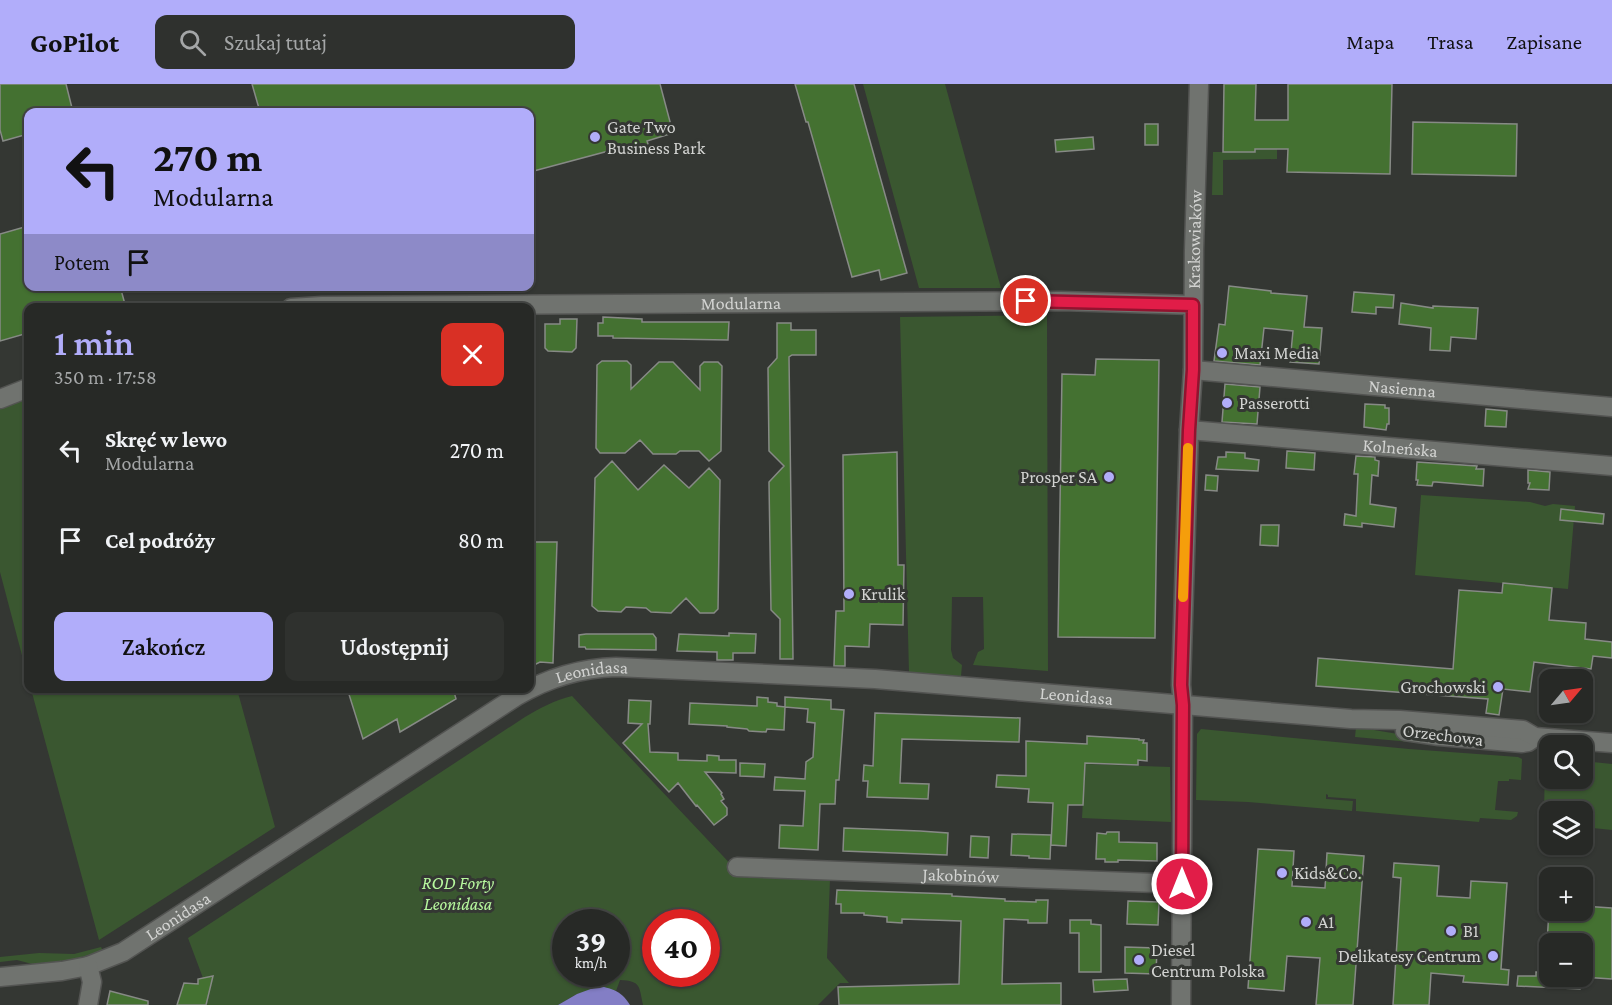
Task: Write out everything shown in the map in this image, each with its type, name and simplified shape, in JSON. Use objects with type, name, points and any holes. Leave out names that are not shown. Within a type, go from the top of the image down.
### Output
[{"type":"street","name":"Krakowiaków","points":[[1181,1005],[1183,705],[1181,674],[1193,370],[1198,84]]},
{"type":"street","name":"Modularna","points":[[534,305],[1040,301],[1193,305]]},
{"type":"street","name":"Nasienna","points":[[1193,370],[1612,407]]},
{"type":"street","points":[[0,399],[24,390]]},
{"type":"street","name":"Kolneńska","points":[[1189,430],[1612,466]]},
{"type":"street","name":"Leonidasa","points":[[534,688],[577,671],[616,667],[876,679],[1183,705]]},
{"type":"street","name":"Leonidasa","points":[[0,977],[88,966],[123,952],[453,736],[523,693]]},
{"type":"street","name":"Orzechowa","points":[[1183,705],[1351,718],[1439,736],[1522,743],[1535,737],[1612,743]]},
{"type":"street","name":"Jakobinów","points":[[737,867],[1182,884]]},
{"type":"street","points":[[88,966],[92,982],[88,1005]]},
{"type":"green space","points":[[863,84],[945,84],[1001,288],[919,288]]},
{"type":"green space","points":[[1255,149],[1277,149],[1277,159],[1223,160],[1223,195],[1212,195],[1213,152],[1255,152]]},
{"type":"green space","points":[[1047,315],[1048,671],[973,665],[978,652],[984,649],[983,597],[952,597],[951,650],[953,658],[962,665],[961,676],[909,673],[900,317]]},
{"type":"green space","points":[[24,399],[24,663],[0,572],[0,408]]},
{"type":"green space","points":[[1421,495],[1530,502],[1545,506],[1553,504],[1575,506],[1568,589],[1415,575]]},
{"type":"green space","points":[[32,693],[238,693],[275,827],[99,940]]},
{"type":"green space","name":"ROD Forty Leonidasa","points":[[572,696],[738,872],[830,879],[827,958],[849,983],[840,983],[818,1005],[643,1005],[638,986],[630,982],[630,909],[552,909],[552,987],[617,987],[616,991],[577,994],[558,1005],[206,1005],[213,976],[203,978],[188,938],[525,717]]},
{"type":"green space","points":[[1356,727],[1488,749],[1355,737]]},
{"type":"green space","points":[[1201,729],[1518,757],[1522,759],[1521,780],[1498,781],[1495,810],[1518,812],[1517,816],[1511,820],[1480,818],[1479,822],[1356,811],[1356,799],[1328,797],[1326,794],[1326,799],[1353,801],[1352,811],[1196,800],[1197,734]]},
{"type":"green space","points":[[1593,762],[1612,764],[1612,830],[1593,828],[1593,801],[1544,801],[1544,789],[1593,789]]},
{"type":"green space","points":[[1085,764],[1170,767],[1171,822],[1082,818]]},
{"type":"green space","points":[[101,947],[103,951],[71,960],[32,964],[17,960],[0,962],[0,957],[39,953],[74,954]]},
{"type":"shaded area","points":[[596,987],[609,988],[617,991],[630,1005],[558,1005],[577,994]]},
{"type":"building","points":[[0,84],[66,84],[72,108],[24,108],[24,135],[3,141],[0,130]]},
{"type":"building","name":"Gate Two Business Park","points":[[252,84],[660,84],[673,133],[647,141],[649,147],[633,151],[631,145],[534,171],[534,108],[259,108]]},
{"type":"building","points":[[795,84],[854,84],[907,273],[881,280],[879,270],[852,277]]},
{"type":"building","points":[[1224,84],[1256,84],[1255,120],[1288,120],[1288,84],[1392,84],[1390,174],[1287,172],[1288,149],[1223,152]]},
{"type":"building","points":[[1413,122],[1517,124],[1516,176],[1412,174]]},
{"type":"building","points":[[1145,124],[1158,124],[1158,145],[1145,145]]},
{"type":"building","points":[[1093,137],[1094,149],[1056,152],[1055,140]]},
{"type":"building","points":[[24,227],[24,291],[121,291],[125,303],[24,303],[24,334],[0,341],[0,234]]},
{"type":"building","points":[[1229,286],[1307,296],[1304,327],[1322,328],[1319,364],[1290,362],[1293,331],[1264,328],[1260,365],[1214,361],[1219,324],[1225,325]]},
{"type":"building","points":[[1354,292],[1394,295],[1393,308],[1376,307],[1376,314],[1352,312]]},
{"type":"building","points":[[1401,303],[1433,308],[1433,306],[1478,308],[1476,339],[1451,337],[1450,351],[1430,350],[1431,328],[1399,324]]},
{"type":"building","points":[[603,317],[642,319],[642,322],[729,322],[728,340],[598,336],[598,323],[603,323]]},
{"type":"building","points":[[560,319],[577,319],[576,348],[572,352],[548,351],[545,348],[545,324],[560,324]]},
{"type":"building","points":[[777,323],[791,323],[791,330],[816,330],[816,355],[789,357],[793,659],[780,659],[780,619],[771,610],[769,482],[784,466],[769,451],[768,368],[777,358]]},
{"type":"building","name":"Prosper SA","points":[[1096,359],[1159,360],[1155,638],[1058,637],[1062,374],[1095,375]]},
{"type":"building","points":[[602,361],[627,361],[631,365],[631,389],[659,362],[673,362],[700,390],[700,366],[704,362],[718,362],[722,366],[721,451],[709,461],[699,451],[653,454],[640,440],[625,453],[600,453],[596,448],[597,365]]},
{"type":"building","points":[[1225,384],[1260,387],[1257,424],[1222,422]]},
{"type":"building","points":[[1365,404],[1385,405],[1385,408],[1389,408],[1389,424],[1386,430],[1364,427]]},
{"type":"building","points":[[1486,409],[1507,411],[1506,427],[1485,426]]},
{"type":"building","points":[[1287,451],[1315,453],[1314,470],[1286,468]]},
{"type":"building","points":[[897,452],[898,565],[904,565],[903,625],[870,624],[869,647],[845,646],[845,666],[834,666],[836,611],[844,611],[843,455]]},
{"type":"building","points":[[1226,452],[1245,453],[1245,458],[1259,460],[1258,471],[1216,469],[1218,457],[1226,457]]},
{"type":"building","points":[[1356,456],[1375,457],[1375,460],[1379,461],[1378,476],[1372,475],[1370,504],[1396,508],[1394,527],[1362,523],[1362,527],[1344,525],[1345,514],[1356,516],[1358,474],[1354,474]]},
{"type":"building","points":[[612,461],[638,490],[664,465],[689,488],[709,468],[720,480],[718,609],[714,613],[700,613],[686,598],[671,613],[626,607],[621,612],[598,611],[592,606],[595,478]]},
{"type":"building","points":[[1417,462],[1477,466],[1476,469],[1484,469],[1483,486],[1436,482],[1433,482],[1432,486],[1417,485]]},
{"type":"building","points":[[1528,470],[1550,472],[1549,490],[1528,489],[1530,483],[1528,483]]},
{"type":"building","points":[[1206,475],[1218,476],[1217,491],[1205,490]]},
{"type":"building","points":[[1561,509],[1604,514],[1603,524],[1560,520]]},
{"type":"building","points":[[1261,525],[1279,525],[1278,546],[1260,545]]},
{"type":"building","points":[[534,542],[557,542],[553,663],[540,662],[534,665]]},
{"type":"building","points":[[1503,583],[1552,588],[1549,620],[1586,623],[1585,639],[1612,642],[1612,658],[1593,656],[1591,669],[1534,662],[1530,692],[1503,689],[1499,715],[1486,713],[1488,699],[1316,686],[1318,658],[1453,669],[1459,590],[1502,593]]},
{"type":"building","points":[[729,633],[756,634],[755,653],[733,653],[733,660],[717,660],[717,652],[677,651],[679,634],[729,636]]},
{"type":"building","points":[[653,634],[656,638],[656,650],[579,647],[579,635]]},
{"type":"building","points":[[349,693],[454,693],[456,699],[400,732],[397,719],[363,739]]},
{"type":"building","points":[[757,697],[768,698],[768,702],[785,707],[784,730],[749,731],[727,726],[689,724],[690,703],[757,706]]},
{"type":"building","points":[[785,697],[831,700],[831,709],[844,710],[835,804],[820,804],[818,850],[779,848],[780,825],[803,826],[805,791],[774,790],[775,777],[805,779],[806,762],[813,757],[815,723],[807,722],[808,709],[785,707]]},
{"type":"building","points":[[629,700],[651,701],[650,724],[648,724],[650,752],[678,753],[678,760],[707,761],[707,755],[719,756],[719,760],[736,760],[736,773],[705,772],[722,793],[724,799],[721,801],[727,808],[727,815],[714,825],[678,783],[669,792],[623,743],[642,724],[628,723]]},
{"type":"building","points":[[875,713],[1020,718],[1019,742],[902,739],[900,783],[929,784],[928,799],[867,797],[868,781],[863,781],[864,765],[873,766]]},
{"type":"building","points":[[1087,736],[1144,740],[1143,743],[1147,743],[1147,761],[1138,760],[1138,765],[1085,763],[1083,805],[1068,805],[1066,846],[1051,845],[1053,803],[1028,802],[1029,789],[996,787],[997,775],[1026,776],[1026,741],[1087,744]]},
{"type":"building","points":[[740,763],[765,764],[764,777],[740,776]]},
{"type":"building","points":[[844,828],[948,833],[947,855],[843,851]]},
{"type":"building","points":[[1107,832],[1119,832],[1119,842],[1157,843],[1157,861],[1105,862],[1105,859],[1096,859],[1097,833],[1106,834]]},
{"type":"building","points":[[1012,834],[1051,835],[1050,859],[1011,855]]},
{"type":"building","points":[[971,836],[989,837],[988,858],[970,857]]},
{"type":"building","name":"A1","points":[[1258,849],[1294,851],[1292,886],[1325,888],[1327,853],[1364,856],[1353,1005],[1316,1005],[1320,958],[1287,956],[1284,991],[1248,988]]},
{"type":"building","name":"B1","points":[[1394,863],[1439,866],[1437,896],[1470,898],[1471,881],[1507,883],[1501,969],[1509,970],[1508,985],[1463,982],[1464,976],[1431,973],[1429,1005],[1393,1005],[1401,878],[1393,877]]},
{"type":"building","points":[[837,890],[952,894],[952,896],[1005,899],[1005,901],[1048,900],[1047,923],[1004,919],[1002,984],[1061,983],[1061,1005],[839,1005],[838,987],[959,984],[961,921],[902,919],[902,923],[887,922],[887,917],[864,915],[864,913],[841,913],[841,904],[836,904]]},
{"type":"building","points":[[1128,901],[1159,902],[1158,925],[1127,924]]},
{"type":"building","points":[[1593,907],[1612,908],[1612,979],[1593,978],[1593,933],[1548,933],[1548,921],[1593,921]]},
{"type":"building","points":[[1070,920],[1091,920],[1091,924],[1101,925],[1101,972],[1079,972],[1079,933],[1070,933]]},
{"type":"building","points":[[1125,947],[1157,948],[1156,974],[1125,973]]},
{"type":"building","points":[[1536,972],[1539,972],[1539,987],[1580,987],[1580,989],[1517,986],[1518,976],[1536,976]]},
{"type":"building","points":[[213,976],[206,1005],[177,1005],[184,983],[198,984],[198,979]]},
{"type":"building","points":[[1127,979],[1128,990],[1094,992],[1093,980]]},
{"type":"building","points":[[110,991],[148,1001],[148,1005],[107,1005]]},
{"type":"slow traffic","points":[[1183,597],[1188,448]]},
{"type":"place","name":"Gate Two Business Park","points":[[595,137]]},
{"type":"place","name":"Maxi Media","points":[[1222,353]]},
{"type":"place","name":"Passerotti","points":[[1227,403]]},
{"type":"place","name":"Prosper SA","points":[[1109,477]]},
{"type":"place","name":"Krulik","points":[[849,594]]},
{"type":"place","name":"Grochowski","points":[[1498,687]]},
{"type":"place","name":"Kids&Co.","points":[[1282,873]]},
{"type":"place","name":"A1","points":[[1306,922]]},
{"type":"place","name":"B1","points":[[1451,931]]},
{"type":"place","name":"Delikatesy Centrum","points":[[1493,956]]},
{"type":"place","name":"Diesel Centrum Polska","points":[[1139,960]]},
{"type":"route","points":[[1026,301],[1193,305],[1194,344],[1181,685],[1183,705],[1182,884]]}]
